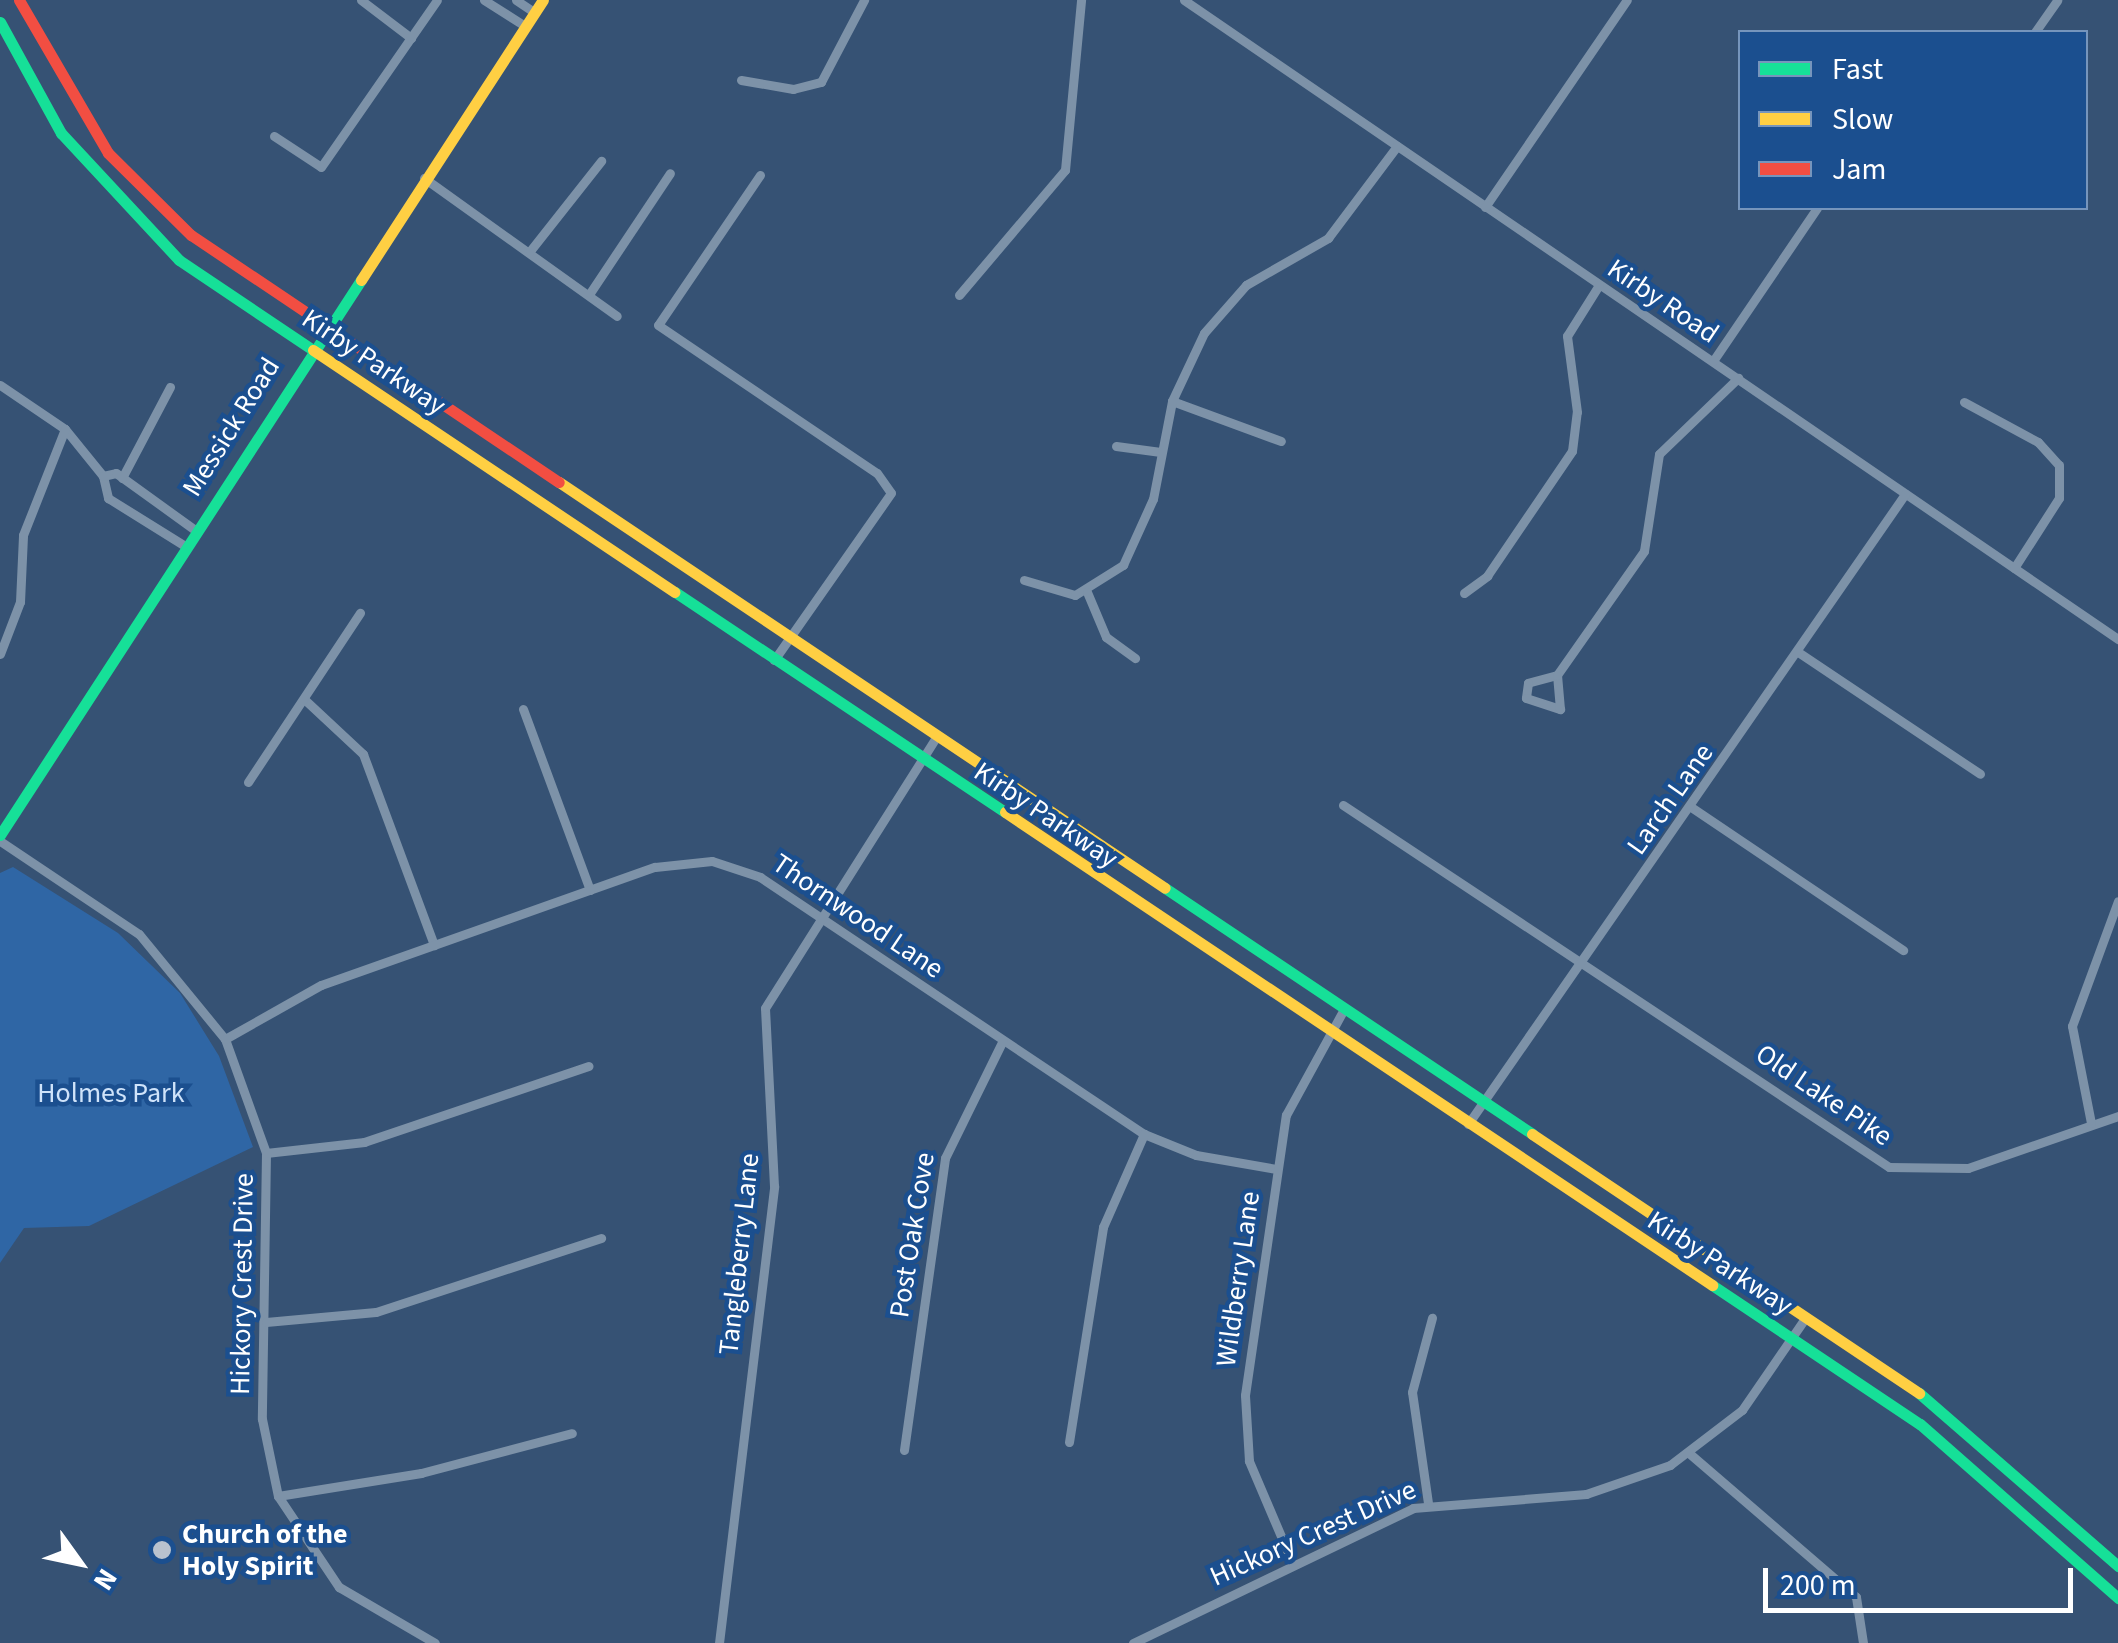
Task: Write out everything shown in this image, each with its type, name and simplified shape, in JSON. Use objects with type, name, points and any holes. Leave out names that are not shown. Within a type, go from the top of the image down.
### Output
[{"type":"main road","name":"Kirby Parkway","points":[[19,0],[78,112],[159,208],[324,327],[934,739],[1806,1317],[1976,1436],[2118,1566]]},
{"type":"main road","name":"Messick Road","points":[[0,838],[324,327],[544,0]]},
{"type":"main road","name":"Kirby Parkway","points":[[0,22],[61,133],[143,229],[310,350],[1961,1454],[2118,1598]]},
{"type":"street","points":[[362,0],[411,38]]},
{"type":"street","points":[[274,136],[321,167],[437,0]]},
{"type":"street","points":[[484,0],[525,26]]},
{"type":"street","points":[[516,0],[534,12]]},
{"type":"street","points":[[740,80],[793,89],[821,82],[864,0]]},
{"type":"street","points":[[959,295],[1065,170],[1081,0]]},
{"type":"street","name":"Kirby Road","points":[[1184,0],[2118,639]]},
{"type":"street","points":[[1485,207],[1627,0]]},
{"type":"street","points":[[2036,30],[2058,0]]},
{"type":"street","points":[[1024,580],[1055,594],[1087,592],[1116,574],[1138,541],[1172,401],[1222,308],[1258,276],[1328,238],[1396,146]]},
{"type":"street","points":[[530,251],[584,171],[601,162]]},
{"type":"street","points":[[590,293],[670,173]]},
{"type":"street","points":[[760,175],[658,324],[890,488],[885,508],[774,660]]},
{"type":"street","points":[[424,178],[590,293],[617,316]]},
{"type":"street","points":[[1712,361],[1816,210]]},
{"type":"street","points":[[1464,593],[1487,576],[1572,451],[1578,412],[1567,336],[1599,285]]},
{"type":"street","points":[[1557,675],[1560,709],[1526,698],[1528,683],[1557,675],[1639,564],[1659,454],[1738,378]]},
{"type":"street","points":[[0,385],[65,429],[103,476],[108,498],[185,546]]},
{"type":"street","points":[[122,478],[170,387]]},
{"type":"street","points":[[1172,401],[1281,441]]},
{"type":"street","points":[[1964,402],[2038,442],[2059,465],[2059,498],[2014,568]]},
{"type":"street","points":[[0,654],[20,602],[23,535],[65,429]]},
{"type":"street","points":[[1116,446],[1161,452]]},
{"type":"street","points":[[103,476],[122,478],[195,530]]},
{"type":"street","name":"Larch Lane","points":[[1467,1126],[1692,807],[1904,494]]},
{"type":"street","points":[[1087,592],[1106,637],[1135,658]]},
{"type":"street","points":[[248,782],[360,613]]},
{"type":"street","points":[[1798,652],[1980,774]]},
{"type":"street","points":[[304,699],[363,754],[434,945]]},
{"type":"street","points":[[524,710],[590,890]]},
{"type":"street","name":"Tangleberry Lane","points":[[719,1643],[774,1186],[762,1024],[779,974],[934,739]]},
{"type":"street","name":"Old Lake Pike","points":[[1342,805],[1889,1166],[1928,1174],[1968,1168],[2118,1116]]},
{"type":"street","points":[[1692,807],[1903,950]]},
{"type":"street","name":"Hickory Crest Drive","points":[[0,838],[138,934],[225,1038],[266,1153],[262,1419],[278,1496],[339,1587],[435,1643]]},
{"type":"street","name":"Thornwood Lane","points":[[225,1038],[302,992],[672,863],[712,862],[750,872],[1144,1134],[1196,1155],[1276,1168]]},
{"type":"street","points":[[2091,1123],[2072,1026],[2118,900]]},
{"type":"street","name":"Wildberry Lane","points":[[1292,1562],[1244,1435],[1276,1168],[1291,1098],[1344,1009]]},
{"type":"street","name":"Post Oak Cove","points":[[904,1450],[945,1158],[1003,1040]]},
{"type":"street","points":[[266,1153],[374,1140],[589,1066]]},
{"type":"street","points":[[1069,1442],[1102,1227],[1144,1134]]},
{"type":"street","points":[[266,1322],[376,1312],[601,1238]]},
{"type":"street","name":"Hickory Crest Drive","points":[[1133,1643],[1292,1562],[1428,1503],[1598,1492],[1690,1454],[1742,1410],[1806,1317]]},
{"type":"street","points":[[1428,1503],[1412,1392],[1432,1318]]},
{"type":"street","points":[[278,1496],[421,1473],[545,1434],[572,1434]]},
{"type":"street","points":[[1690,1454],[1856,1597],[1863,1643]]},
{"type":"green space","name":"Holmes Park","points":[[13,867],[118,933],[180,993],[219,1056],[253,1147],[89,1226],[24,1228],[0,1263],[0,873]]},
{"type":"traffic: fast","points":[[0,22],[61,133],[179,260],[313,350]]},
{"type":"traffic: fast","points":[[0,835],[361,280]]},
{"type":"traffic: fast","points":[[675,592],[1005,812]]},
{"type":"traffic: fast","points":[[1165,888],[1532,1134]]},
{"type":"traffic: fast","points":[[1712,1285],[1920,1424],[2118,1598]]},
{"type":"traffic: fast","points":[[1919,1393],[2118,1566]]},
{"type":"traffic: slow","points":[[361,280],[543,0]]},
{"type":"traffic: slow","points":[[313,350],[675,592]]},
{"type":"traffic: slow","points":[[559,482],[1165,888]]},
{"type":"traffic: slow","points":[[1005,812],[1712,1285]]},
{"type":"traffic: slow","points":[[1532,1134],[1919,1393]]},
{"type":"traffic: jam","points":[[19,0],[108,153],[191,235],[559,482]]},
{"type":"place","name":"Church of the Holy Spirit","points":[[162,1550]]}]
